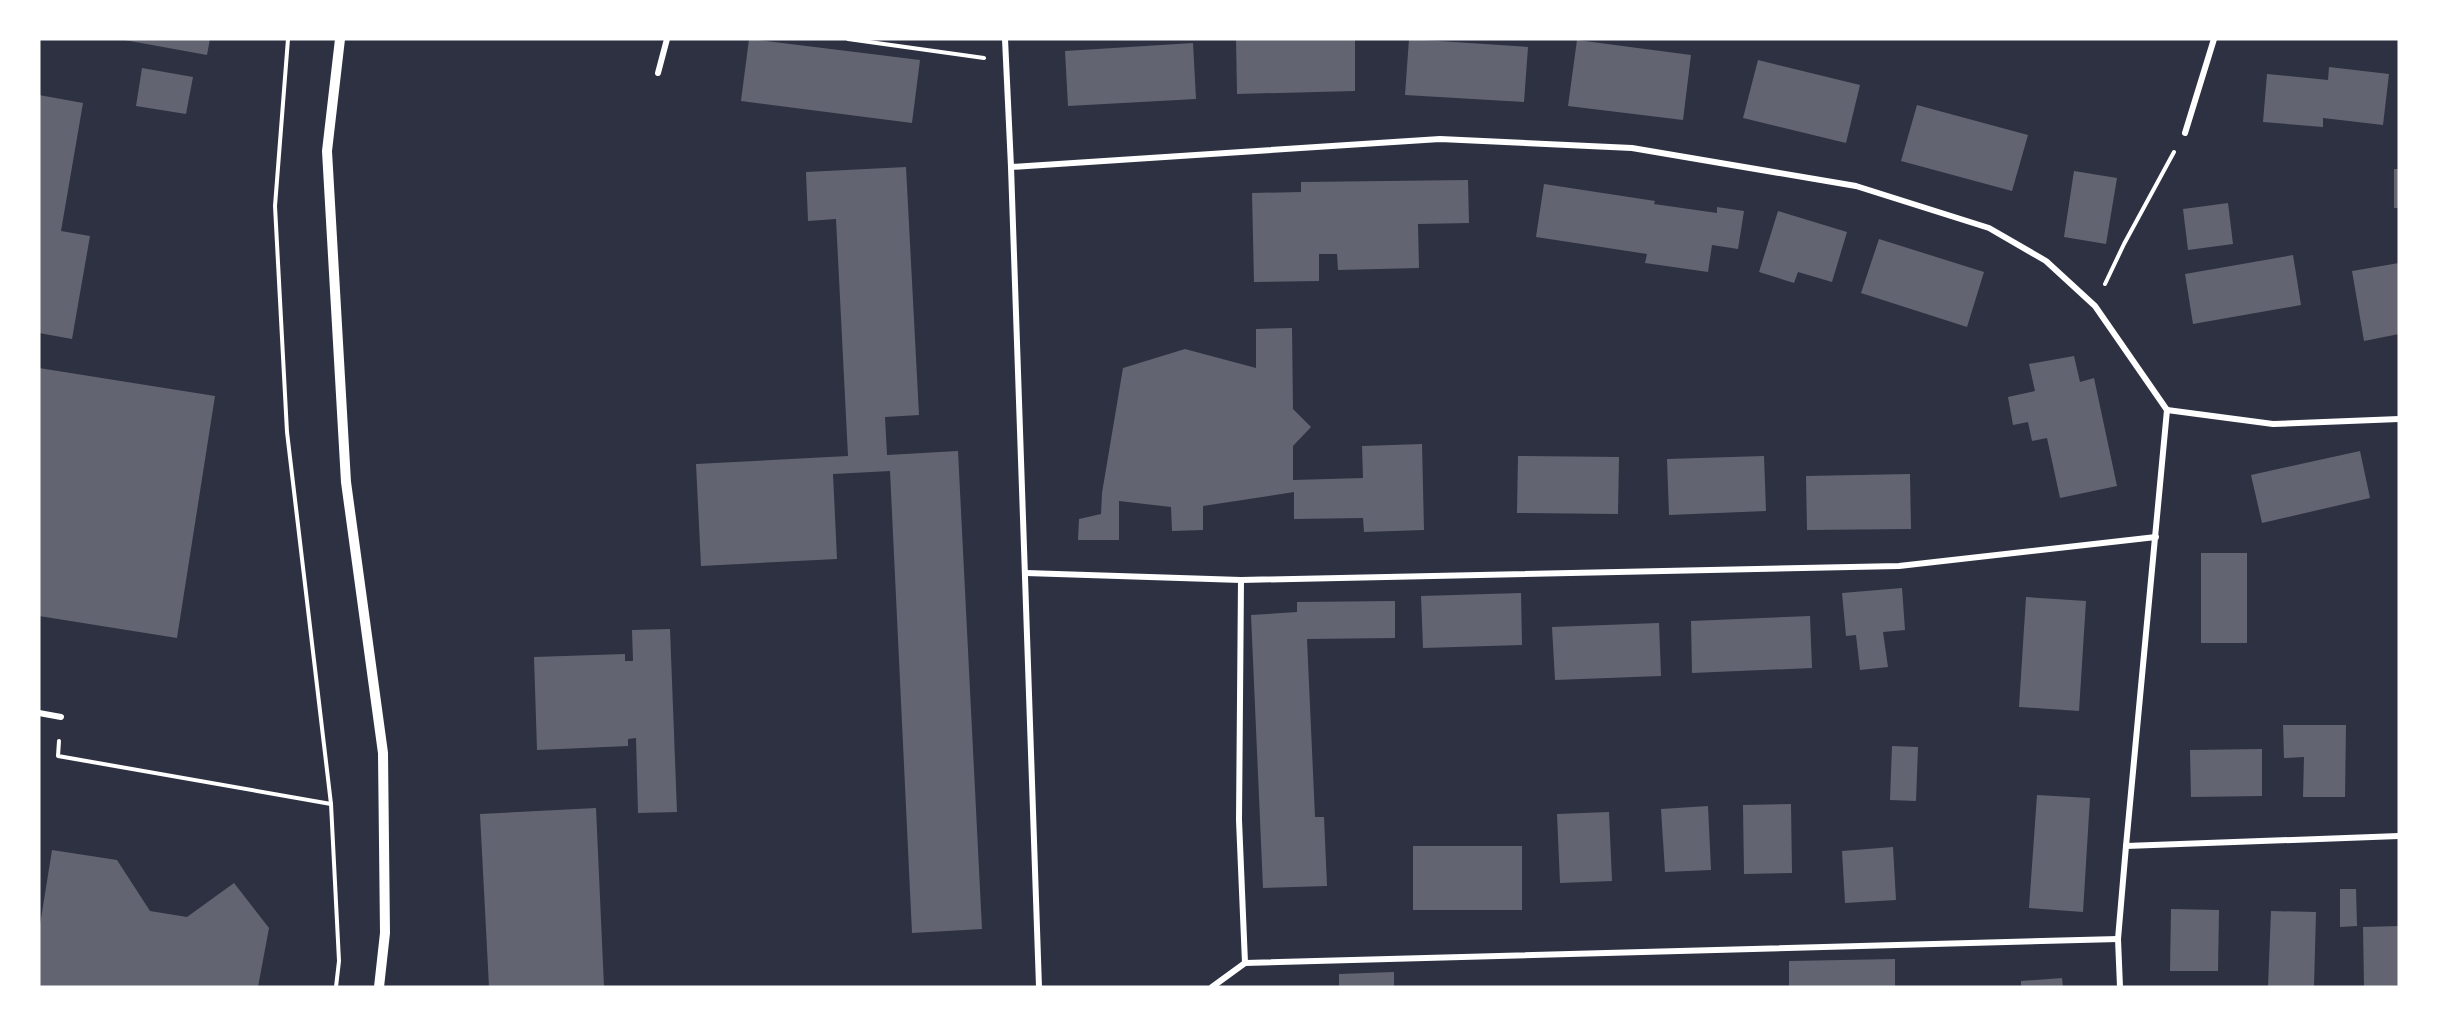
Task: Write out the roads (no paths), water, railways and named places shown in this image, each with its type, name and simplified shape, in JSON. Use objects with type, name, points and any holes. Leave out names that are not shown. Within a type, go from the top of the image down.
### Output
[{"type":"street","points":[[340,39],[327,151],[346,482],[383,753],[385,933],[379,987]]},
{"type":"street","points":[[657,73],[667,39]]},
{"type":"street","points":[[1005,39],[1004,61],[1011,167],[1026,573],[1039,987]]},
{"type":"street","points":[[2185,133],[2214,39]]},
{"type":"street","points":[[1011,167],[1440,139],[1632,148],[1856,186],[1989,228],[2046,261],[2095,306],[2167,410],[2118,939],[2120,987]]},
{"type":"street","points":[[2167,410],[2273,424],[2399,419]]},
{"type":"street","points":[[1026,573],[1241,580],[1899,567],[2156,537]]},
{"type":"street","points":[[1241,580],[1239,820],[1245,963]]},
{"type":"street","points":[[39,713],[61,717]]},
{"type":"street","points":[[2126,846],[2399,836]]},
{"type":"street","points":[[1212,987],[1245,963],[2118,939]]}]
